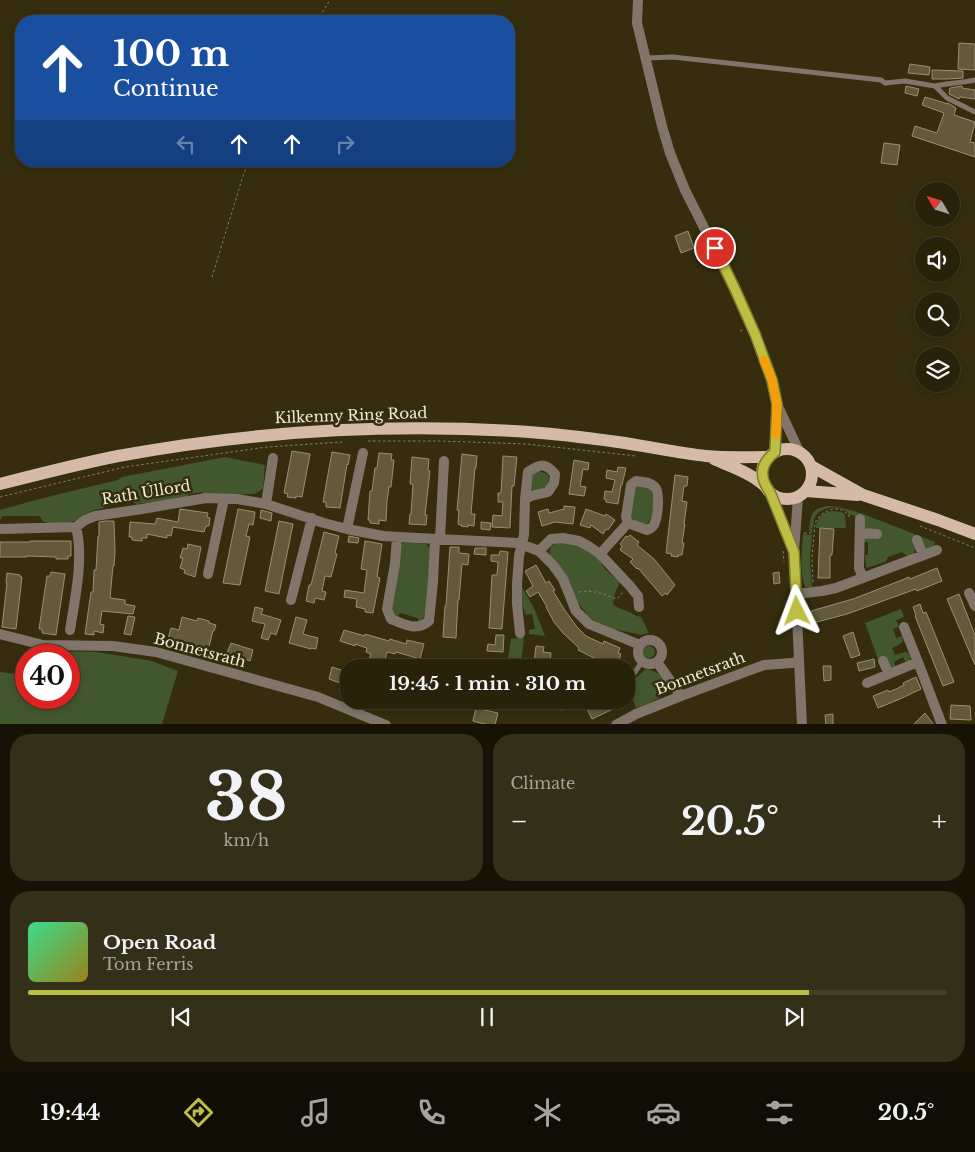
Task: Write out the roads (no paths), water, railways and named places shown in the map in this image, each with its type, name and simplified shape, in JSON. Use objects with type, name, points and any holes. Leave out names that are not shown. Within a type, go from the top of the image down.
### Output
[{"type":"main road","name":"Kilkenny Ring Road","points":[[0,484],[116,456],[183,445],[319,431],[453,428],[531,432],[617,442],[707,456],[772,455]]},
{"type":"main road","points":[[802,494],[811,482],[811,466],[807,459],[800,453],[785,449],[772,455],[763,467],[762,476],[767,489],[779,498],[789,499],[802,494],[863,496]]},
{"type":"main road","name":"Kilkenny Ring Road","points":[[707,456],[758,479],[767,489]]},
{"type":"main road","points":[[811,466],[863,496],[975,534]]},
{"type":"street","points":[[638,0],[637,22],[670,153],[685,190],[734,287],[755,334],[772,380],[777,404],[800,453]]},
{"type":"street","points":[[772,455],[777,404]]},
{"type":"street","points":[[347,529],[363,453]]},
{"type":"street","points":[[266,504],[273,458]]},
{"type":"street","points":[[397,537],[388,609],[391,619],[409,626],[423,626],[429,621],[444,461]]},
{"type":"street","points":[[636,481],[654,485],[658,491],[658,497],[655,522],[652,528],[647,530],[628,523],[626,517],[631,485],[636,481]]},
{"type":"street","points":[[767,489],[794,552]]},
{"type":"street","points":[[802,494],[794,552],[802,724]]},
{"type":"street","name":"Rath Úllord","points":[[0,529],[76,526],[94,516],[206,498],[237,499],[266,504],[347,529],[397,537],[523,544],[539,551],[553,565],[563,578],[576,611],[589,624],[640,645],[647,640],[659,644],[662,652],[660,660],[657,662],[681,696]]},
{"type":"street","points":[[208,574],[224,499]]},
{"type":"street","points":[[520,633],[517,584],[523,544],[525,499]]},
{"type":"street","points":[[291,600],[312,518]]},
{"type":"street","points":[[860,519],[859,568],[863,578]]},
{"type":"street","points":[[600,554],[628,523]]},
{"type":"street","points":[[70,630],[79,552],[79,536],[76,526]]},
{"type":"street","points":[[860,533],[876,534]]},
{"type":"street","points":[[539,551],[551,540],[563,538],[579,541],[590,547],[600,554],[629,585],[638,596],[640,607]]},
{"type":"street","points":[[916,540],[923,555]]},
{"type":"street","points":[[796,594],[836,588],[937,550]]},
{"type":"street","points":[[970,593],[975,606]]},
{"type":"street","points":[[904,627],[942,724]]},
{"type":"street","name":"Bonnetsrath","points":[[0,634],[43,645],[113,646],[156,652],[318,697],[386,724]]},
{"type":"street","points":[[640,645],[638,656],[642,662],[650,665],[657,662]]},
{"type":"street","name":"Bonnetsrath","points":[[616,724],[681,696],[764,665],[799,661]]},
{"type":"street","points":[[883,661],[889,674]]},
{"type":"street","points":[[867,683],[918,662]]},
{"type":"lane","points":[[646,58],[673,57],[881,80],[885,83],[905,81],[935,86],[950,82],[962,83],[975,80]]},
{"type":"lane","points":[[935,86],[946,98],[975,112]]},
{"type":"lane","points":[[635,672],[642,662]]}]
